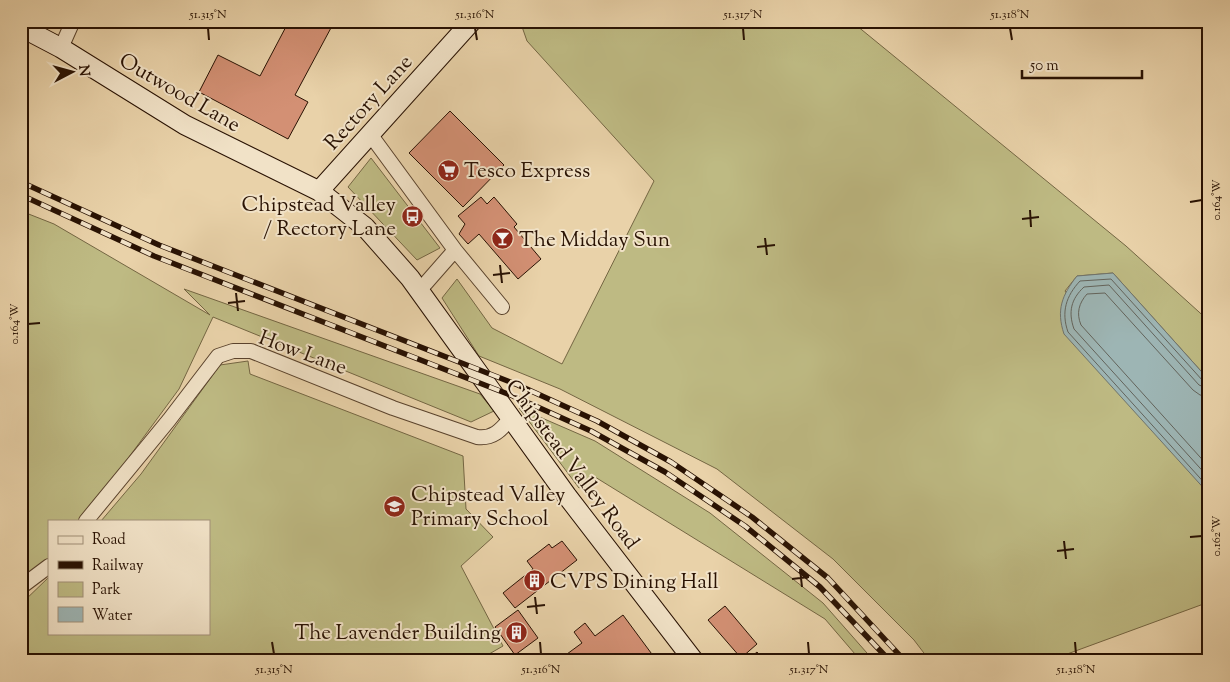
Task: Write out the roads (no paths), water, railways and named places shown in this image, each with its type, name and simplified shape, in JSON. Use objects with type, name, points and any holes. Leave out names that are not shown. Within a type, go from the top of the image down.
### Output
[{"type":"main road","name":"Rectory Lane","points":[[319,191],[472,21]]},
{"type":"main road","name":"Outwood Lane","points":[[21,27],[61,48],[185,125],[319,191]]},
{"type":"main road","name":"Chipstead Valley Road","points":[[319,191],[371,234],[419,291],[510,419],[694,661]]},
{"type":"street","points":[[61,48],[73,21]]},
{"type":"street","points":[[370,134],[455,250],[502,307]]},
{"type":"street","points":[[419,291],[455,250]]},
{"type":"street","name":"How Lane","points":[[87,520],[169,420],[218,356],[233,351],[251,351],[393,408],[477,436],[486,438],[494,434],[510,419]]},
{"type":"street","points":[[21,587],[48,567]]},
{"type":"water","points":[[1113,273],[1209,380],[1209,494],[1064,334],[1061,317],[1062,303],[1064,296],[1077,276]]},
{"type":"railway","points":[[21,182],[159,245],[518,385],[597,421],[671,462],[752,517],[828,578],[905,661]]},
{"type":"railway","points":[[21,195],[154,256],[513,396],[591,431],[665,472],[745,526],[820,587],[890,661]]},
{"type":"place","name":"Tesco Express","points":[[448,170]]},
{"type":"place","name":"Chipstead Valley / Rectory Lane","points":[[412,216]]},
{"type":"place","name":"The Midday Sun","points":[[503,239]]},
{"type":"place","name":"Chipstead Valley Primary School","points":[[395,506]]},
{"type":"place","name":"CVPS Dining Hall","points":[[534,581]]},
{"type":"place","name":"The Lavender Building","points":[[517,632]]}]
